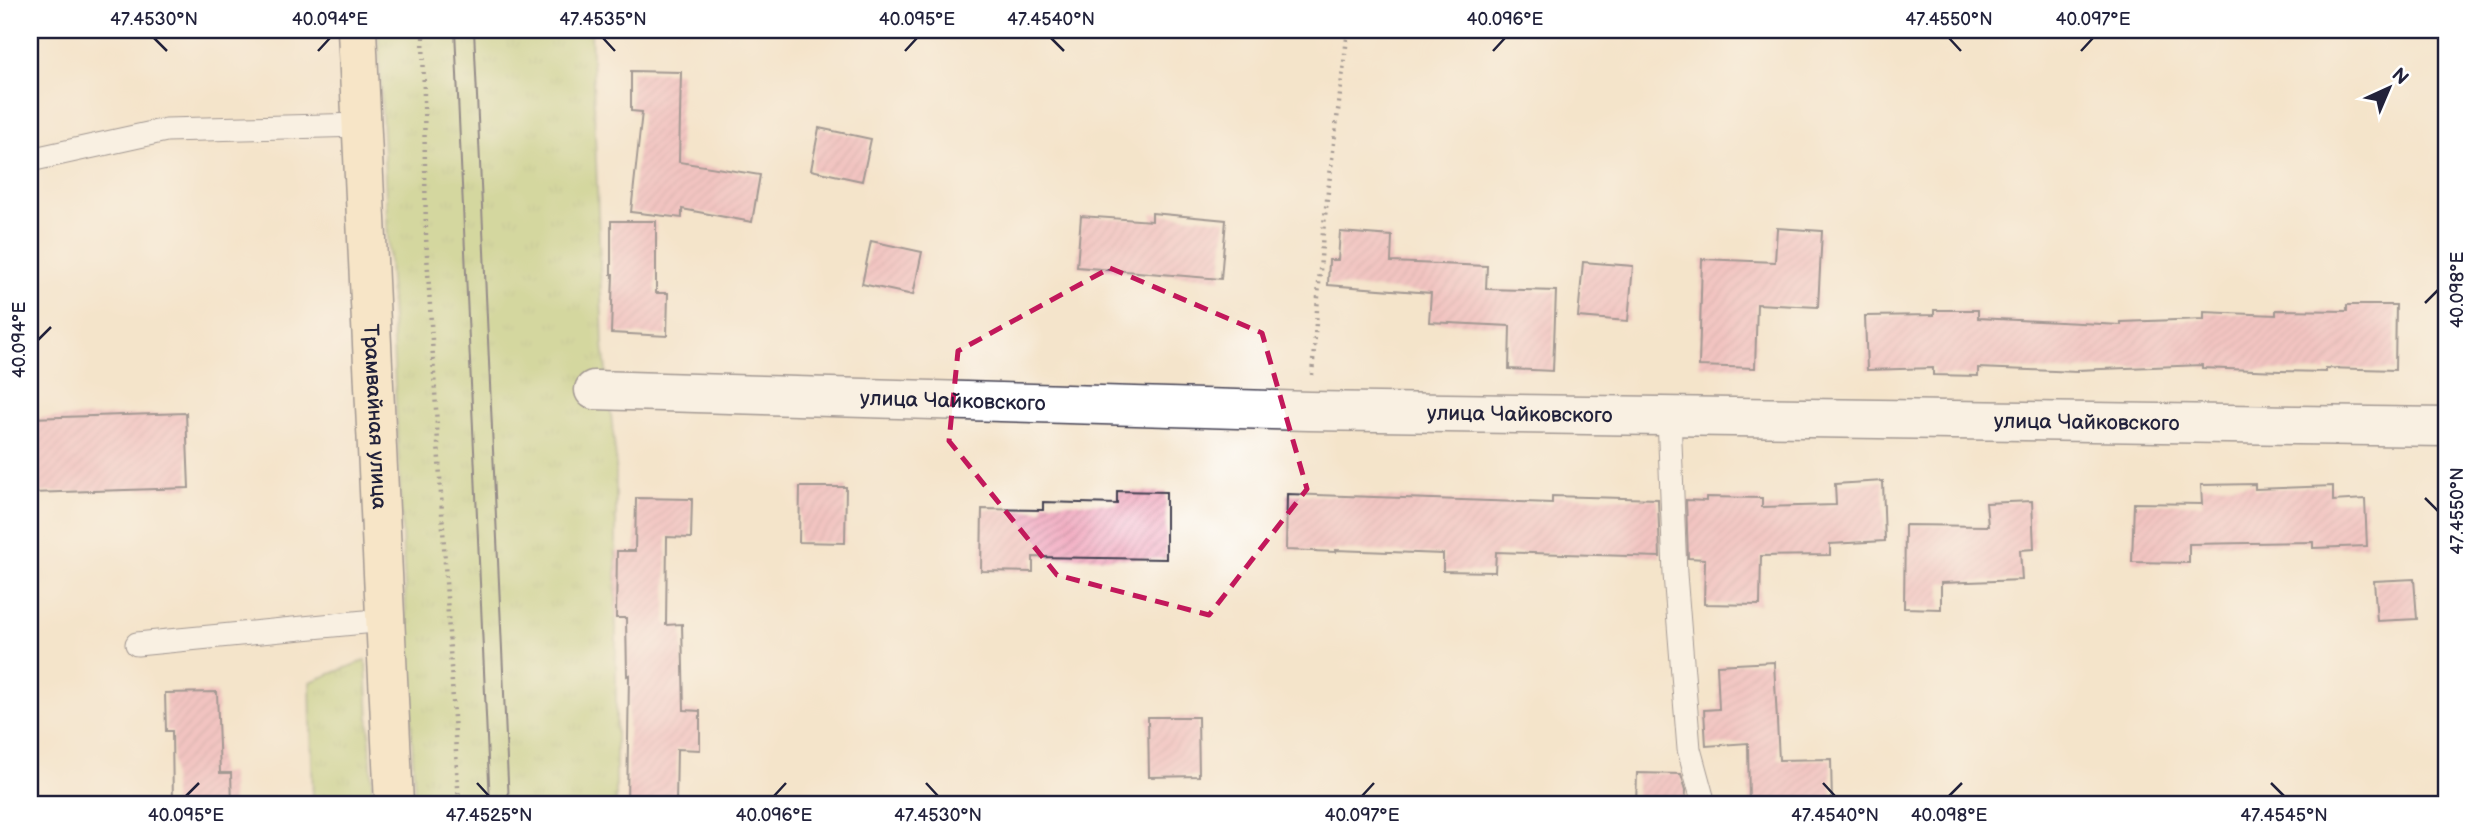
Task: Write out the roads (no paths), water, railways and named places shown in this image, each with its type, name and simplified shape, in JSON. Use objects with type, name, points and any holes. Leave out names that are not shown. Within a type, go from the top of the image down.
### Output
[{"type":"main road","name":"Трамвайная улица","points":[[357,30],[394,804]]},
{"type":"street","name":"улица Чайковского","points":[[594,390],[1309,411],[2446,427]]},
{"type":"lane","points":[[30,160],[166,130],[363,125]]},
{"type":"lane","points":[[1670,416],[1675,574],[1689,749],[1704,804]]},
{"type":"lane","points":[[137,644],[385,621]]},
{"type":"tram line","points":[[455,30],[490,804]]},
{"type":"tram line","points":[[474,30],[509,804]]}]
